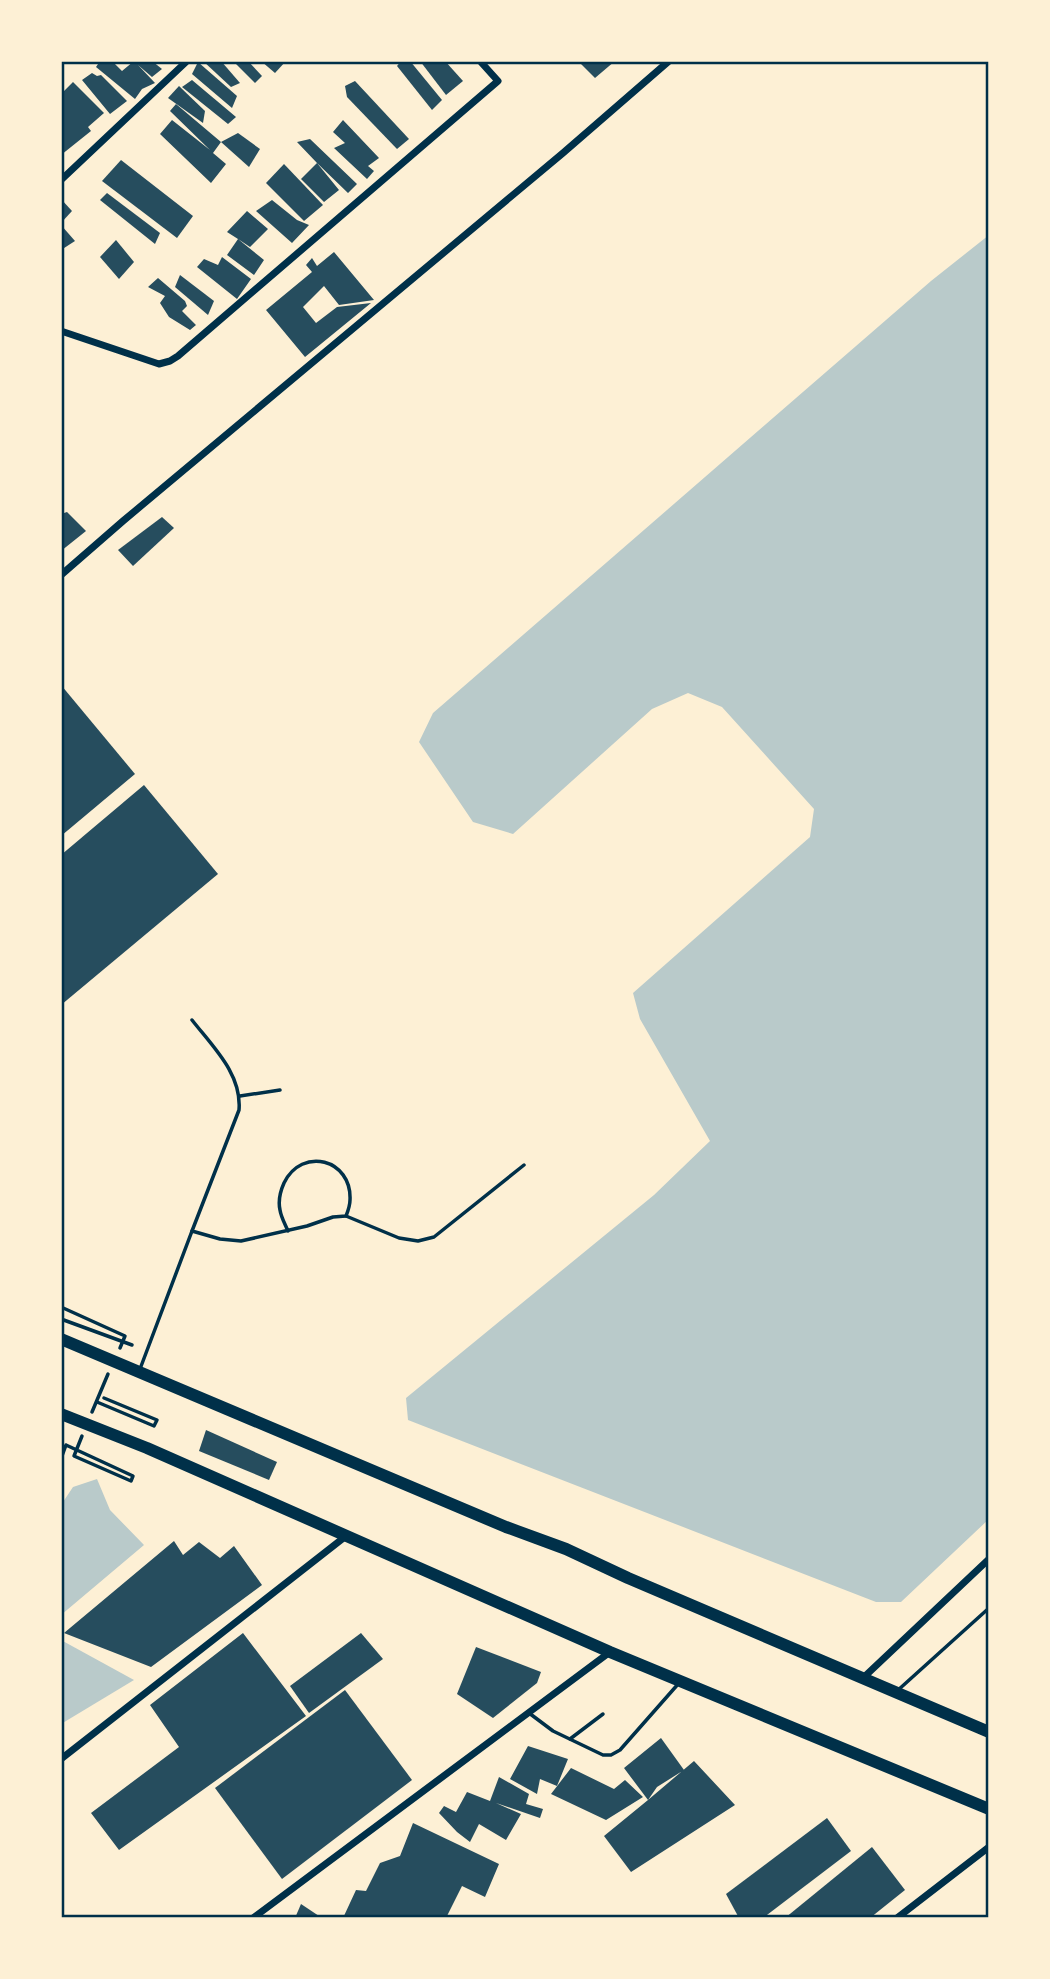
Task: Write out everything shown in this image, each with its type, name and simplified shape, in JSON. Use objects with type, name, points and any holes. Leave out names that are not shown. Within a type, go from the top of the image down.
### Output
[{"type":"highway","points":[[61,1339],[506,1527],[566,1549],[989,1732]]},
{"type":"highway","points":[[61,1414],[147,1448],[610,1652],[989,1808]]},
{"type":"street","points":[[61,180],[187,61]]},
{"type":"street","points":[[61,331],[159,364],[178,356],[498,81],[480,61]]},
{"type":"street","points":[[61,575],[669,61]]},
{"type":"street","points":[[61,1759],[346,1536]]},
{"type":"street","points":[[863,1678],[989,1559]]},
{"type":"street","points":[[253,1918],[610,1652]]},
{"type":"street","points":[[897,1918],[989,1847]]},
{"type":"lane","points":[[139,1371],[239,1110],[240,1096],[231,1071],[192,1020]]},
{"type":"lane","points":[[240,1096],[281,1090]]},
{"type":"lane","points":[[288,1231],[280,1211],[279,1195],[296,1167],[311,1160],[328,1162],[341,1172],[348,1183],[350,1200],[346,1216]]},
{"type":"lane","points":[[192,1230],[220,1239],[241,1241],[346,1216],[399,1238],[418,1241],[434,1237],[524,1165]]},
{"type":"lane","points":[[896,1692],[989,1608]]},
{"type":"lane","points":[[529,1713],[553,1731],[603,1755],[611,1755],[620,1750],[681,1681]]},
{"type":"lane","points":[[570,1739],[603,1714]]},
{"type":"path","points":[[61,1307],[125,1336],[116,1358]]},
{"type":"path","points":[[61,1319],[132,1345]]},
{"type":"path","points":[[92,1412],[111,1369]]},
{"type":"path","points":[[97,1402],[154,1426],[157,1420],[104,1398]]},
{"type":"path","points":[[62,1456],[66,1445],[133,1476],[131,1481],[74,1456],[83,1434]]},
{"type":"shaded area","points":[[989,235],[989,1519],[901,1602],[876,1602],[408,1420],[406,1398],[654,1195],[710,1141],[640,1019],[633,993],[810,837],[814,809],[722,707],[688,693],[652,709],[513,834],[473,822],[419,742],[433,713],[931,281]]},
{"type":"shaded area","points":[[97,1479],[110,1510],[144,1545],[61,1615],[61,1505],[73,1487]]},
{"type":"shaded area","points":[[61,1640],[134,1680],[61,1724]]},
{"type":"building","points":[[100,61],[112,61],[122,71],[134,61],[152,61],[162,69],[152,77],[138,65],[155,83],[142,89],[135,99],[96,67]]},
{"type":"building","points":[[203,61],[221,61],[240,83],[231,87]]},
{"type":"building","points":[[233,61],[248,61],[262,76],[255,83]]},
{"type":"building","points":[[261,61],[286,61],[275,73]]},
{"type":"building","points":[[401,61],[410,61],[442,100],[432,110],[397,66]]},
{"type":"building","points":[[420,61],[445,61],[463,81],[446,95]]},
{"type":"building","points":[[578,61],[615,61],[595,78]]},
{"type":"building","points":[[198,62],[237,96],[232,108],[192,74]]},
{"type":"building","points":[[92,73],[101,75],[127,101],[110,114],[82,80]]},
{"type":"building","points":[[192,80],[236,117],[228,124],[182,87]]},
{"type":"building","points":[[355,81],[409,139],[397,149],[347,97],[345,86]]},
{"type":"building","points":[[73,82],[104,113],[88,127],[91,131],[61,155],[61,94]]},
{"type":"building","points":[[179,86],[205,111],[203,123],[168,98]]},
{"type":"building","points":[[176,104],[221,142],[213,153],[226,164],[211,183],[160,134],[172,120],[210,150],[170,111]]},
{"type":"building","points":[[343,120],[379,158],[368,166],[374,171],[367,179],[334,148],[345,143],[333,132]]},
{"type":"building","points":[[238,133],[260,149],[249,167],[221,142]]},
{"type":"building","points":[[310,139],[357,184],[348,193],[297,142]]},
{"type":"building","points":[[121,160],[193,216],[177,238],[102,181]]},
{"type":"building","points":[[317,163],[339,190],[324,202],[301,179]]},
{"type":"building","points":[[284,164],[323,205],[304,221],[266,183]]},
{"type":"building","points":[[107,193],[160,233],[155,244],[100,200]]},
{"type":"building","points":[[61,199],[72,211],[61,223]]},
{"type":"building","points":[[272,200],[297,220],[309,225],[292,243],[256,211]]},
{"type":"building","points":[[247,211],[268,229],[250,247],[227,232]]},
{"type":"building","points":[[61,225],[75,241],[61,250]]},
{"type":"building","points":[[238,239],[264,260],[254,275],[227,255]]},
{"type":"building","points":[[116,240],[134,262],[119,279],[100,257]]},
{"type":"building","points":[[334,252],[374,300],[339,305],[324,286],[303,307],[316,323],[337,307],[371,303],[305,357],[266,310],[312,272],[306,265],[312,258],[317,266]]},
{"type":"building","points":[[222,257],[251,279],[237,299],[197,267],[204,259],[218,265]]},
{"type":"building","points":[[180,275],[214,301],[208,315],[175,287]]},
{"type":"building","points":[[158,278],[185,301],[187,306],[182,311],[196,325],[190,330],[169,317],[160,303],[165,296],[148,287]]},
{"type":"building","points":[[67,512],[86,531],[61,551],[61,514]]},
{"type":"building","points":[[162,517],[174,528],[133,566],[118,550]]},
{"type":"building","points":[[61,685],[135,774],[61,836]]},
{"type":"building","points":[[144,785],[218,874],[61,1005],[61,855]]},
{"type":"building","points":[[206,1430],[277,1462],[269,1480],[199,1451]]},
{"type":"building","points":[[174,1541],[183,1555],[199,1542],[220,1558],[234,1546],[262,1585],[151,1667],[64,1633]]},
{"type":"building","points":[[243,1633],[306,1716],[119,1850],[91,1813],[179,1747],[150,1705]]},
{"type":"building","points":[[361,1633],[383,1659],[309,1713],[290,1686]]},
{"type":"building","points":[[476,1647],[541,1672],[537,1683],[493,1718],[457,1694]]},
{"type":"building","points":[[345,1690],[412,1780],[282,1879],[215,1788]]},
{"type":"building","points":[[661,1738],[684,1770],[694,1761],[735,1805],[631,1872],[604,1836],[648,1800],[624,1768]],"holes":[[[682,1772],[648,1800],[657,1787]]]},
{"type":"building","points":[[528,1746],[568,1759],[557,1786],[540,1779],[537,1794],[510,1779]]},
{"type":"building","points":[[571,1768],[614,1789],[625,1780],[643,1797],[606,1820],[551,1794]]},
{"type":"building","points":[[499,1777],[529,1794],[526,1804],[543,1809],[540,1818],[496,1803],[521,1814],[506,1840],[479,1824],[470,1842],[439,1813],[444,1806],[456,1812],[467,1792],[490,1801]]},
{"type":"building","points":[[827,1818],[851,1851],[763,1918],[739,1918],[726,1894]]},
{"type":"building","points":[[413,1823],[499,1864],[485,1897],[462,1886],[446,1918],[343,1918],[356,1890],[366,1891],[380,1863],[400,1856]]},
{"type":"building","points":[[872,1847],[905,1890],[870,1918],[785,1918]]},
{"type":"building","points":[[301,1904],[322,1918],[295,1918]]}]
